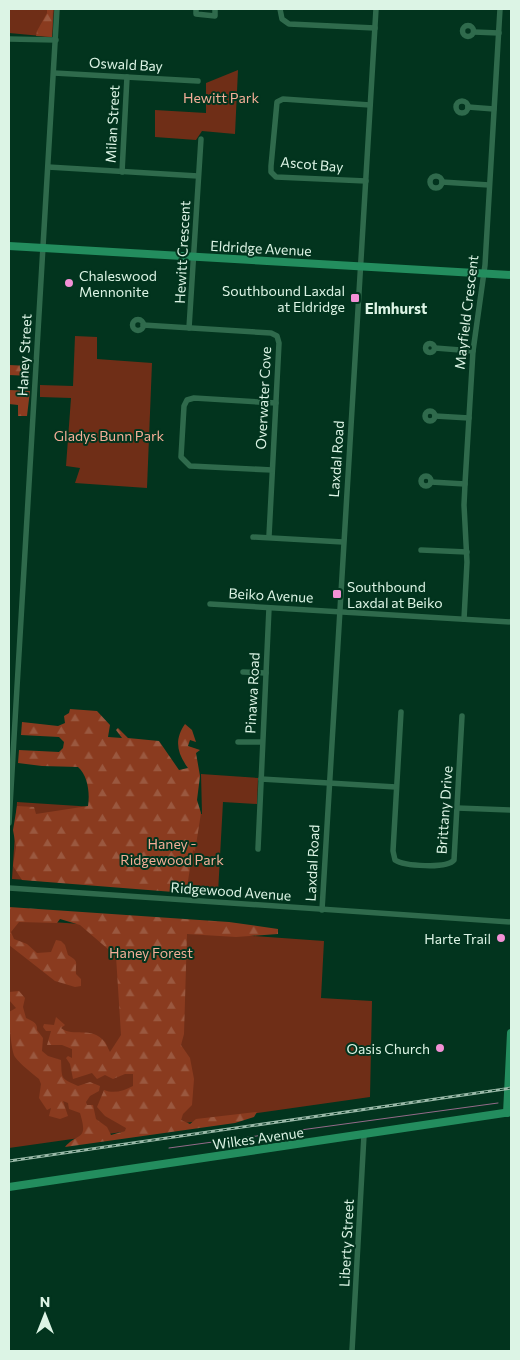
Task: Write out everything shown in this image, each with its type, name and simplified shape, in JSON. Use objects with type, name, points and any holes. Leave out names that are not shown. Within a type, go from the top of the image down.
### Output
[{"type":"street","name":"Haney Street","points":[[9,823],[57,9]]},
{"type":"street","points":[[196,9],[196,14],[215,16],[215,9]]},
{"type":"street","points":[[280,9],[282,19],[289,24],[375,28]]},
{"type":"street","name":"Laxdal Road","points":[[322,910],[376,9]]},
{"type":"street","name":"Mayfield Crescent","points":[[464,619],[467,552],[464,505],[465,484],[473,351],[484,273],[500,9]]},
{"type":"street","points":[[474,32],[499,33]]},
{"type":"street","points":[[9,39],[56,40]]},
{"type":"street","name":"Oswald Bay","points":[[54,73],[198,81]]},
{"type":"street","name":"Milan Street","points":[[122,172],[128,77]]},
{"type":"street","name":"Ascot Bay","points":[[366,181],[276,177],[271,172],[270,166],[277,102],[283,99],[370,105]]},
{"type":"street","points":[[468,107],[494,109]]},
{"type":"street","name":"Hewitt Crescent","points":[[189,328],[201,139]]},
{"type":"street","points":[[48,167],[198,176]]},
{"type":"street","points":[[442,182],[489,185]]},
{"type":"street","name":"Eldridge Avenue","points":[[9,246],[511,275]]},
{"type":"street","name":"Overwater Cove","points":[[143,325],[271,333],[277,336],[279,343],[269,536]]},
{"type":"street","points":[[435,348],[473,351]]},
{"type":"street","points":[[272,470],[190,466],[181,457],[184,406],[187,400],[194,398],[276,403]]},
{"type":"street","points":[[435,416],[469,418]]},
{"type":"street","points":[[431,482],[465,484]]},
{"type":"street","points":[[253,536],[343,542]]},
{"type":"street","points":[[421,550],[467,552]]},
{"type":"street","name":"Beiko Avenue","points":[[210,604],[511,622]]},
{"type":"street","name":"Pinawa Road","points":[[258,849],[269,608]]},
{"type":"street","points":[[243,672],[266,673]]},
{"type":"street","name":"Brittany Drive","points":[[401,712],[393,851],[395,860],[398,862],[440,866],[452,863],[455,854],[462,716]]},
{"type":"street","points":[[238,742],[262,742]]},
{"type":"street","points":[[261,779],[396,787]]},
{"type":"street","points":[[457,808],[511,810]]},
{"type":"street","name":"Ridgewood Avenue","points":[[9,888],[511,922]]},
{"type":"street","points":[[509,1113],[511,1033]]},
{"type":"street","name":"Wilkes Avenue","points":[[9,1187],[509,1113]]},
{"type":"street","name":"Liberty Street","points":[[352,1351],[364,1135]]},
{"type":"green space","points":[[9,9],[54,9],[52,37],[9,33]]},
{"type":"green space","points":[[47,9],[53,9],[52,37],[36,36],[47,13]]},
{"type":"green space","name":"Hewitt Park","points":[[238,70],[235,134],[202,131],[196,140],[155,137],[155,110],[206,113],[206,83]]},
{"type":"green space","name":"Gladys Bunn Park","points":[[75,336],[97,337],[97,359],[152,363],[147,488],[75,483],[80,468],[66,466],[71,398],[40,397],[40,385],[73,386]]},
{"type":"green space","points":[[9,365],[30,366],[30,376],[9,375]]},
{"type":"green space","points":[[9,390],[30,391],[27,416],[18,416],[18,405],[9,404]]},
{"type":"green space","points":[[70,709],[97,711],[110,725],[108,737],[122,738],[116,730],[118,728],[128,738],[159,741],[179,770],[188,768],[179,752],[179,736],[185,724],[192,730],[196,742],[190,740],[188,746],[200,750],[196,753],[200,776],[197,800],[201,813],[186,893],[22,880],[13,866],[16,847],[13,830],[17,806],[34,807],[36,814],[88,806],[88,785],[78,767],[18,763],[19,750],[59,752],[63,748],[64,742],[59,737],[21,735],[22,722],[58,726],[65,723],[64,716],[69,713]]},
{"type":"green space","name":"Haney - Ridgewood Park","points":[[201,774],[258,778],[257,804],[223,802],[218,893],[12,879],[17,802],[202,814]]},
{"type":"green space","name":"Haney Forest","points":[[9,907],[229,922],[278,929],[278,934],[236,937],[187,934],[184,1034],[181,1045],[190,1058],[194,1079],[192,1105],[183,1114],[181,1120],[190,1124],[196,1119],[257,1112],[254,1117],[235,1123],[65,1147],[82,1133],[80,1113],[69,1109],[68,1103],[63,1101],[68,1116],[60,1119],[49,1116],[51,1108],[47,1110],[39,1098],[41,1084],[39,1079],[20,1063],[14,1054],[10,1035],[9,1012],[16,1008],[9,1000],[9,992],[19,991],[25,998],[23,1007],[26,1018],[36,1024],[37,1030],[43,1038],[42,1051],[48,1056],[61,1060],[63,1077],[78,1086],[90,1082],[100,1086],[99,1091],[90,1096],[86,1102],[87,1105],[93,1105],[96,1119],[107,1127],[111,1135],[125,1131],[126,1128],[105,1116],[97,1107],[104,1090],[111,1092],[133,1086],[133,1074],[125,1074],[113,1079],[105,1075],[97,1079],[92,1073],[73,1079],[70,1064],[66,1058],[68,1056],[72,1058],[72,1049],[62,1045],[47,1045],[51,1031],[46,1031],[43,1027],[44,1024],[54,1025],[56,1017],[65,1025],[61,1028],[66,1031],[94,1034],[100,1037],[110,1052],[121,1035],[116,956],[80,925],[60,919],[57,923],[19,922],[11,932],[14,939],[27,944],[37,953],[51,952],[56,940],[61,941],[65,945],[68,955],[76,961],[76,974],[81,979],[81,986],[75,987],[55,981],[9,945]]},
{"type":"green space","points":[[9,919],[324,941],[321,998],[372,1001],[370,1097],[9,1148]]},
{"type":"waterway","points":[[169,1148],[498,1103]]},
{"type":"railway","points":[[9,1161],[511,1088]]},
{"type":"place","name":"Chaleswood Mennonite","points":[[69,283]]},
{"type":"place","name":"Southbound Laxdal at Eldridge","points":[[355,298]]},
{"type":"place","name":"Southbound Laxdal at Beiko","points":[[337,594]]},
{"type":"place","name":"Harte Trail","points":[[501,938]]},
{"type":"place","name":"Oasis Church","points":[[440,1048]]},
{"type":"district","name":"Elmhurst","points":[[396,308]]}]
